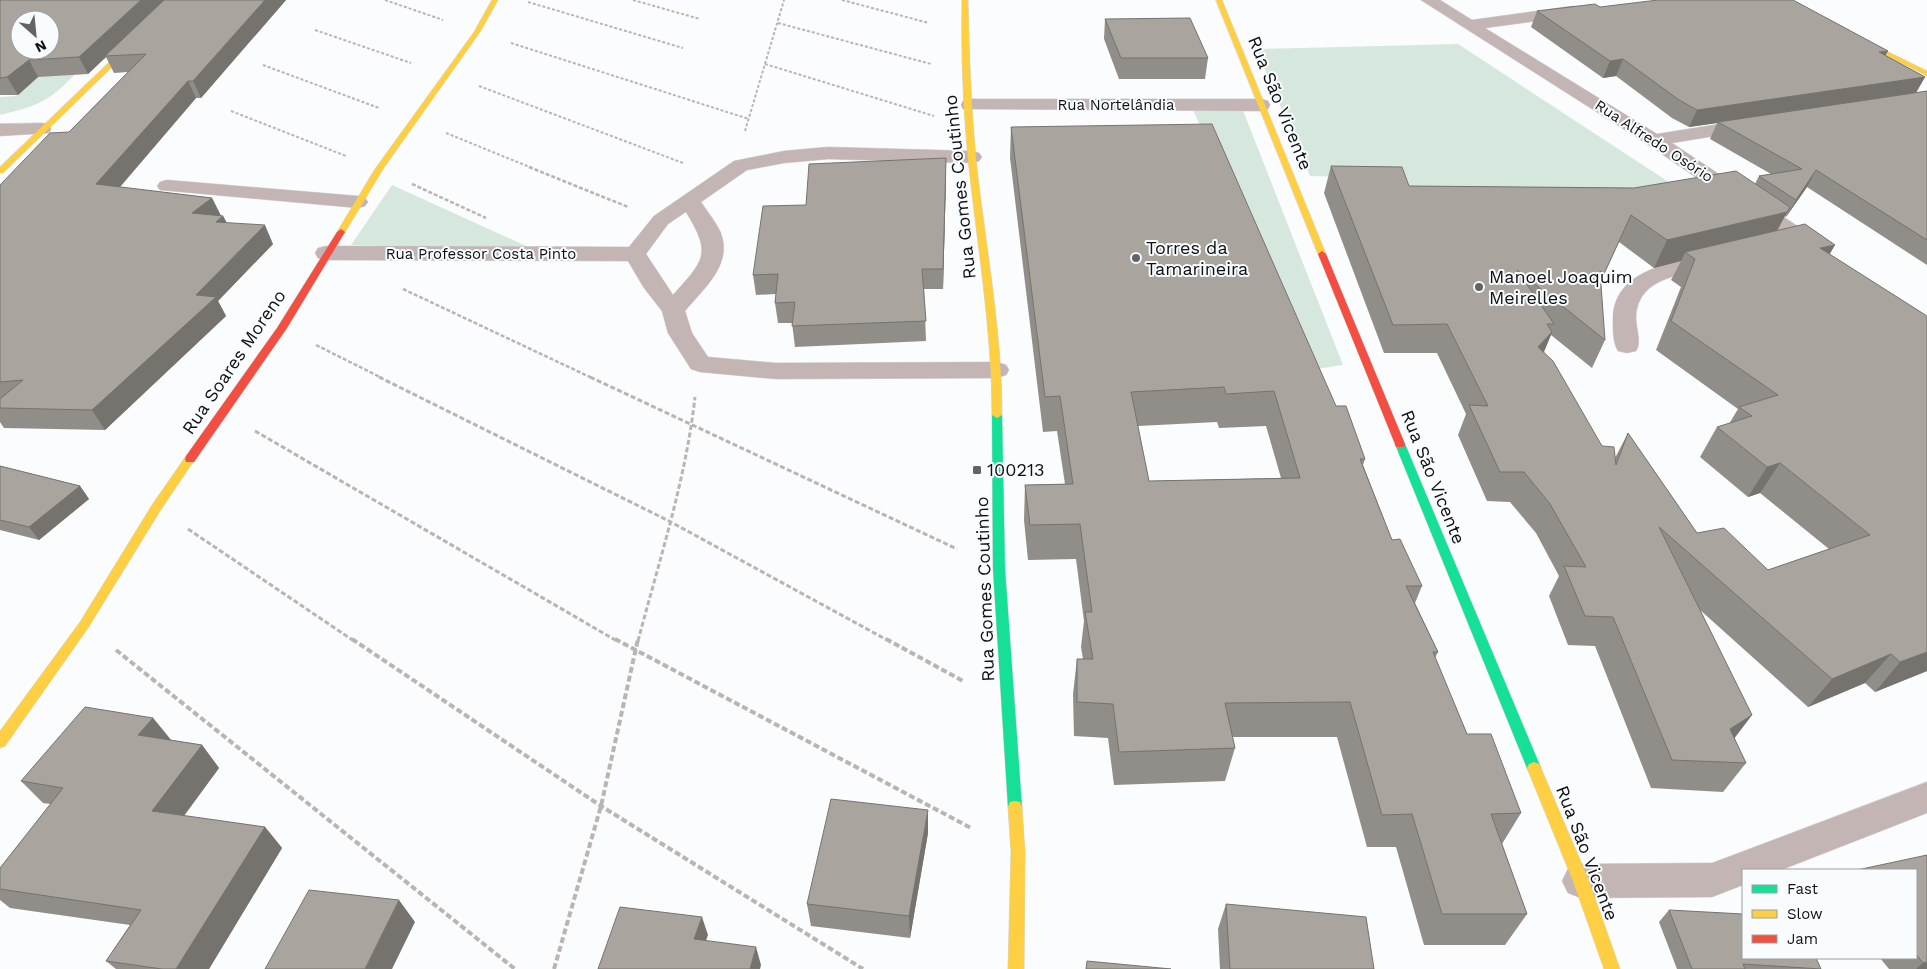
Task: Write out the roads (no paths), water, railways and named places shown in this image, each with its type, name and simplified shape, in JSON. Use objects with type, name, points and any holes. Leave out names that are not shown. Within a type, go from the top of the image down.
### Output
[{"type":"street","points":[[0,171],[178,0]]},
{"type":"street","name":"Rua Soares Moreno","points":[[0,742],[84,625],[156,508],[282,328],[358,202],[477,32],[495,0]]},
{"type":"street","name":"Rua Gomes Coutinho","points":[[965,0],[963,32],[972,128],[972,157],[998,370],[999,569],[1018,852],[1016,969]]},
{"type":"street","name":"Rua São Vicente","points":[[1220,0],[1581,881],[1612,969]]},
{"type":"street","name":"Rua Alfredo Osório","points":[[1429,0],[1654,140],[1803,241],[1836,261]]},
{"type":"street","points":[[1469,25],[1592,9]]},
{"type":"street","points":[[1841,31],[1927,74]]},
{"type":"street","name":"Rua Nortelândia","points":[[970,105],[1262,105]]},
{"type":"street","points":[[1654,140],[1771,122]]},
{"type":"street","points":[[0,130],[42,130]]},
{"type":"street","points":[[972,157],[828,153],[784,157],[741,166],[661,220],[635,254],[654,288],[673,310],[680,333],[700,364],[760,370],[998,370]]},
{"type":"street","points":[[167,186],[358,202]]},
{"type":"street","points":[[673,310],[710,265],[713,245],[709,231],[690,200]]},
{"type":"street","points":[[1775,247],[1803,241]]},
{"type":"street","name":"Rua Professor Costa Pinto","points":[[326,253],[635,254]]},
{"type":"street","points":[[1627,346],[1625,313],[1630,293],[1639,282],[1654,276],[1737,256]]},
{"type":"street","points":[[1581,881],[1712,880],[1927,797]]},
{"type":"place","name":"Torres da Tamarineira","points":[[1136,258]]},
{"type":"place","name":"Manoel Joaquim Meirelles","points":[[1479,287]]},
{"type":"place","name":"100213","points":[[977,470]]}]
